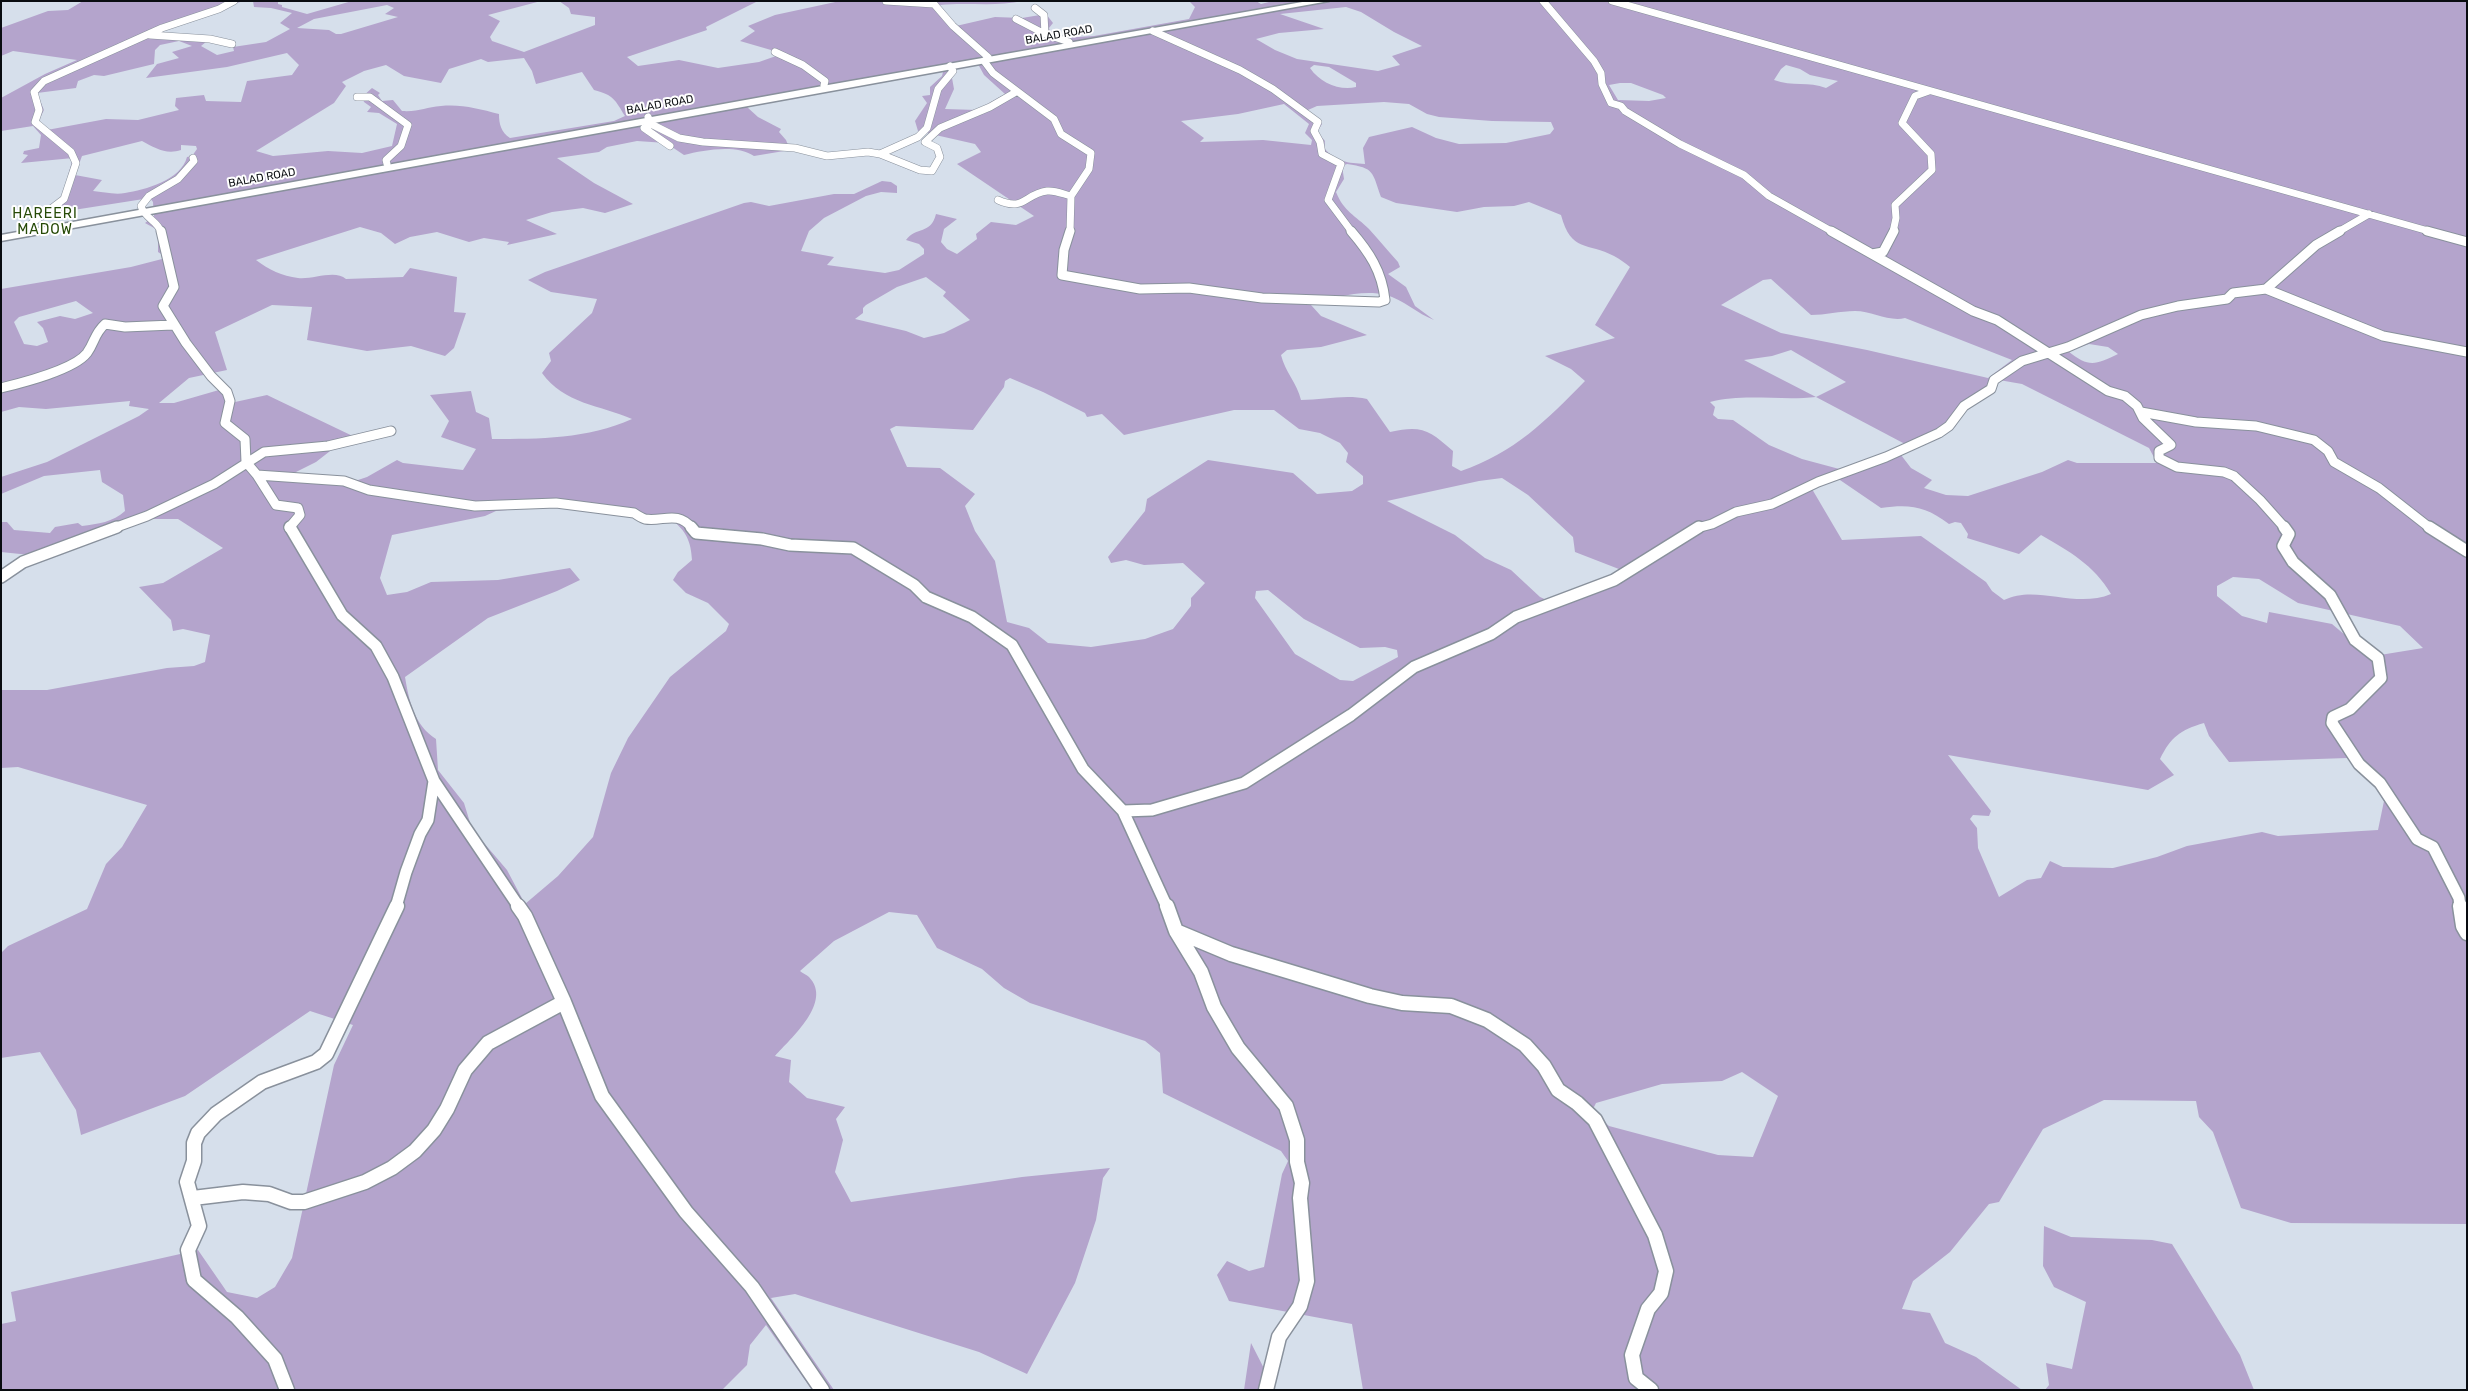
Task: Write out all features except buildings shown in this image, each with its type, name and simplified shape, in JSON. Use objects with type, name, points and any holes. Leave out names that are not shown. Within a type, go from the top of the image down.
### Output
[{"type":"highway","name":"BALAD ROAD","points":[[1,234],[141,211],[950,66],[1068,42],[1305,1]]},
{"type":"highway","name":"BALAD ROAD","points":[[1,238],[387,164],[649,120],[824,85],[1325,1]]},
{"type":"street","points":[[22,230],[64,199],[76,163],[76,157],[71,150],[53,140],[35,122],[39,110],[34,98],[34,92],[44,81],[148,34],[234,1]]},
{"type":"street","points":[[886,1],[934,4],[986,59],[993,74],[1054,119],[1061,134],[1091,153],[1089,169],[1071,196],[1070,231],[1064,250],[1062,275],[1081,280],[1140,289],[1189,288],[1262,298],[1379,302],[1385,300],[1383,284],[1374,259],[1338,219],[1328,200],[1341,164],[1322,154],[1320,142],[1314,131],[1318,122],[1273,89],[1240,70],[1153,31]]},
{"type":"street","points":[[1544,1],[1594,61],[1601,74],[1602,84],[1611,103],[1621,106],[1625,111],[1680,144],[1744,175],[1769,196],[1973,311],[1997,320],[2108,392],[2125,396],[2141,412],[2143,418],[2171,445],[2159,451],[2159,458],[2165,463],[2182,469],[2225,472],[2248,489],[2275,516],[2289,534],[2283,546],[2293,562],[2330,595],[2355,640],[2378,658],[2381,678],[2350,709],[2333,717],[2332,723],[2359,764],[2380,783],[2417,839],[2433,847],[2459,898],[2467,933]]},
{"type":"street","points":[[1612,1],[2467,242]]},
{"type":"street","points":[[1035,8],[1044,15],[1045,34]]},
{"type":"street","points":[[1016,19],[1045,34],[1068,42]]},
{"type":"street","points":[[148,34],[210,39],[232,44]]},
{"type":"street","points":[[775,52],[803,65],[825,81],[824,85]]},
{"type":"street","points":[[880,154],[918,137],[927,128],[933,116],[938,89],[953,71],[950,66]]},
{"type":"street","points":[[1872,254],[1883,252],[1893,235],[1897,225],[1895,205],[1932,170],[1934,156],[1931,151],[1907,134],[1902,123],[1915,96],[1929,90]]},
{"type":"street","points":[[670,146],[644,128],[649,120],[680,138],[703,142],[795,148],[827,156],[868,152],[880,154],[920,170],[932,171],[940,157],[937,148],[925,142],[940,128],[990,107],[1016,92]]},
{"type":"street","points":[[357,97],[370,97],[408,124],[401,146],[386,160],[387,164]]},
{"type":"street","points":[[193,158],[194,161],[176,180],[148,194],[142,201],[141,211],[145,218],[160,228],[174,287],[163,306],[173,325],[210,372],[211,376],[229,392],[232,404],[225,423],[245,440],[246,462],[257,475],[276,505],[298,508],[300,516],[289,528],[342,615],[376,646],[393,677],[434,781],[525,916],[564,1002],[602,1096],[686,1212],[752,1287],[822,1390]]},
{"type":"street","points":[[998,200],[1010,206],[1019,206],[1034,196],[1048,191],[1071,196]]},
{"type":"street","points":[[1124,811],[1152,810],[1244,783],[1352,715],[1387,685],[1414,666],[1491,634],[1516,617],[1614,580],[1699,527],[1712,524],[1736,512],[1772,504],[1818,482],[1886,457],[1940,433],[1949,426],[1964,406],[1991,389],[1994,380],[2000,374],[2022,361],[2068,347],[2141,315],[2178,306],[2227,299],[2233,293],[2266,289],[2316,245],[2369,214]]},
{"type":"street","points":[[2266,289],[2383,336],[2467,352]]},
{"type":"street","points":[[1,388],[32,381],[78,361],[87,353],[96,332],[105,324],[118,327],[173,325]]},
{"type":"street","points":[[2141,412],[2196,422],[2256,426],[2314,440],[2328,451],[2334,462],[2379,488],[2430,528],[2467,551]]},
{"type":"street","points":[[1,577],[23,562],[147,516],[181,500],[214,484],[264,452],[328,446],[392,431]]},
{"type":"street","points":[[257,475],[344,482],[369,490],[475,506],[556,503],[634,513],[645,519],[667,517],[686,521],[696,533],[762,539],[790,545],[853,548],[914,585],[926,597],[972,617],[1012,645],[1083,769],[1124,811],[1166,904],[1176,931],[1201,972],[1214,1007],[1227,1030],[1238,1048],[1286,1106],[1297,1140],[1297,1162],[1302,1183],[1300,1198],[1307,1281],[1300,1306],[1280,1337],[1266,1390]]},
{"type":"street","points":[[287,1390],[275,1359],[237,1317],[194,1280],[188,1250],[199,1226],[193,1198],[187,1182],[194,1162],[194,1143],[198,1133],[206,1123],[262,1082],[316,1062],[326,1054],[395,912],[406,872],[420,834],[428,820],[434,781]]},
{"type":"street","points":[[1176,931],[1231,954],[1370,996],[1402,1002],[1451,1006],[1486,1020],[1526,1045],[1544,1066],[1558,1090],[1577,1103],[1595,1120],[1655,1235],[1666,1271],[1661,1293],[1648,1309],[1632,1355],[1636,1378],[1651,1390]]},
{"type":"street","points":[[193,1198],[243,1192],[269,1194],[290,1202],[304,1202],[365,1182],[392,1168],[415,1151],[434,1130],[447,1109],[465,1070],[488,1043],[564,1002]]},
{"type":"shaded area","points":[[83,1],[243,1],[152,34],[211,38],[201,46],[217,55],[234,51],[233,47],[266,42],[290,29],[280,23],[292,13],[271,8],[254,7],[253,1],[278,1],[278,4],[282,5],[282,7],[307,14],[352,1],[541,1],[488,15],[500,21],[490,37],[492,41],[524,52],[595,25],[595,17],[571,14],[569,8],[559,1],[758,1],[706,27],[707,30],[627,57],[638,66],[679,60],[718,68],[759,62],[776,56],[771,50],[740,41],[755,31],[748,26],[775,15],[840,1],[1023,1],[1002,4],[939,5],[956,26],[995,17],[1022,18],[1046,14],[1053,23],[1049,28],[1050,31],[1056,31],[1062,38],[1094,36],[1189,19],[1195,7],[1189,1],[1256,1],[1261,4],[1273,1],[2467,1],[2467,1224],[2291,1223],[2241,1208],[2213,1132],[2199,1117],[2196,1101],[2104,1100],[2043,1129],[1999,1202],[1989,1204],[1950,1252],[1913,1281],[1902,1309],[1930,1313],[1945,1343],[1976,1357],[2022,1390],[1363,1390],[1352,1324],[1229,1301],[1217,1275],[1227,1261],[1249,1271],[1264,1267],[1282,1174],[1288,1161],[1281,1151],[1163,1093],[1160,1053],[1145,1041],[1030,1003],[1004,988],[982,969],[937,948],[917,915],[889,912],[834,941],[800,971],[809,977],[815,987],[816,997],[813,1008],[799,1030],[775,1056],[791,1060],[789,1082],[807,1098],[845,1107],[836,1119],[843,1140],[835,1172],[851,1202],[1022,1177],[1110,1168],[1103,1178],[1096,1220],[1075,1283],[1027,1374],[979,1352],[795,1294],[771,1298],[834,1390],[812,1390],[766,1325],[750,1345],[747,1365],[722,1390],[1,1390],[1,1324],[16,1321],[11,1292],[198,1250],[227,1292],[257,1298],[275,1287],[292,1258],[334,1065],[353,1025],[310,1011],[185,1096],[81,1135],[76,1110],[40,1052],[1,1058],[1,953],[8,946],[87,909],[106,864],[122,847],[147,805],[18,767],[1,768],[1,690],[47,690],[167,668],[194,666],[205,662],[210,635],[183,629],[173,631],[171,620],[139,587],[163,583],[223,548],[178,519],[146,519],[30,555],[1,552],[1,522],[7,522],[14,530],[50,533],[55,527],[78,523],[82,526],[105,522],[125,511],[123,495],[102,482],[100,470],[44,476],[1,494],[1,477],[47,462],[139,416],[149,409],[129,406],[130,401],[46,409],[19,407],[1,412],[1,289],[131,267],[162,259],[161,254],[158,252],[156,229],[145,223],[154,216],[153,202],[150,198],[48,214],[40,212],[62,197],[73,158],[21,163],[28,155],[23,154],[24,151],[39,148],[41,135],[33,126],[1,131],[1,98],[45,74],[77,60],[13,51],[1,56],[1,28],[48,11],[68,10]],"holes":[[[387,5],[394,8],[385,14],[398,17],[341,34],[336,34],[329,30],[297,28],[314,19]],[[1346,7],[1361,12],[1422,46],[1392,56],[1400,65],[1378,71],[1297,59],[1275,50],[1256,39],[1279,33],[1324,29],[1280,14]],[[179,41],[192,46],[172,52],[179,58],[157,64],[146,78],[227,67],[287,53],[299,65],[292,75],[247,81],[241,102],[206,101],[204,95],[176,98],[175,106],[179,110],[138,120],[106,119],[47,130],[38,122],[44,110],[37,93],[76,88],[78,81],[94,75],[104,76],[154,64],[155,50],[160,45]],[[524,58],[532,71],[536,84],[582,72],[594,90],[610,96],[625,116],[614,121],[510,138],[501,128],[499,114],[470,107],[456,106],[402,111],[393,100],[382,101],[378,95],[380,93],[372,88],[362,97],[364,102],[371,107],[367,112],[379,113],[397,124],[392,146],[362,153],[328,151],[273,156],[256,151],[334,103],[346,86],[342,82],[364,71],[386,65],[404,76],[441,83],[449,69],[481,59],[488,62]],[[978,64],[984,75],[1005,94],[977,110],[945,109],[954,89],[952,78],[958,66]],[[1314,65],[1329,67],[1356,83],[1356,87],[1343,88],[1325,82],[1310,68]],[[1786,65],[1800,69],[1810,75],[1838,81],[1826,88],[1774,80]],[[939,71],[943,72],[942,76],[930,87],[930,95],[922,96],[927,103],[915,121],[918,131],[975,144],[981,152],[957,164],[1034,216],[1016,225],[991,222],[976,234],[977,239],[957,254],[947,249],[941,242],[944,229],[957,219],[936,214],[931,225],[914,233],[906,240],[919,244],[924,249],[924,254],[899,270],[885,273],[827,265],[834,257],[801,251],[809,231],[824,218],[866,196],[881,192],[897,193],[897,186],[891,182],[882,181],[854,194],[834,194],[769,206],[751,202],[744,203],[545,272],[528,280],[551,292],[597,299],[592,313],[549,353],[551,361],[542,373],[551,383],[572,397],[632,419],[615,426],[581,434],[528,439],[492,439],[489,418],[476,412],[471,391],[430,395],[449,421],[441,437],[476,449],[463,470],[403,463],[397,460],[367,477],[352,482],[292,474],[316,462],[334,448],[361,440],[267,395],[226,404],[226,394],[219,390],[174,403],[159,403],[189,378],[227,370],[215,332],[272,305],[312,307],[307,340],[367,351],[411,346],[445,356],[454,348],[466,313],[454,312],[457,277],[410,268],[403,277],[346,279],[341,276],[330,275],[298,278],[276,272],[256,260],[360,227],[381,233],[395,244],[410,237],[437,232],[469,242],[484,238],[509,242],[507,245],[557,234],[526,220],[552,212],[583,208],[605,213],[633,204],[594,183],[557,158],[599,152],[607,147],[637,141],[666,143],[684,155],[720,149],[738,150],[754,156],[790,150],[786,140],[779,132],[781,129],[758,117],[747,107]],[[1631,83],[1663,95],[1666,98],[1649,101],[1618,100],[1609,85]],[[1384,102],[1409,104],[1427,114],[1439,117],[1492,121],[1551,122],[1554,129],[1550,134],[1506,143],[1459,144],[1436,138],[1412,127],[1369,137],[1363,148],[1365,164],[1343,161],[1329,153],[1324,148],[1325,141],[1317,132],[1322,124],[1308,113],[1308,110],[1317,106]],[[1284,104],[1309,124],[1305,133],[1312,140],[1311,145],[1263,140],[1200,142],[1204,138],[1181,121],[1238,114]],[[142,141],[170,152],[181,150],[181,145],[196,146],[197,149],[192,156],[187,157],[178,172],[152,186],[121,194],[93,191],[102,180],[75,175],[82,156]],[[1347,164],[1363,167],[1368,170],[1374,177],[1381,197],[1396,203],[1457,212],[1484,207],[1514,206],[1529,202],[1561,215],[1565,227],[1575,241],[1614,256],[1630,267],[1595,325],[1615,338],[1545,356],[1571,369],[1585,381],[1543,422],[1514,445],[1480,464],[1461,471],[1452,466],[1453,451],[1438,438],[1418,429],[1390,432],[1367,399],[1343,397],[1301,400],[1281,355],[1287,350],[1321,347],[1367,335],[1321,316],[1311,305],[1348,295],[1377,293],[1398,300],[1434,320],[1415,306],[1406,287],[1388,274],[1400,267],[1398,262],[1369,229],[1346,209],[1336,192],[1344,179],[1342,166]],[[926,277],[946,292],[943,296],[970,320],[944,333],[924,338],[906,331],[855,319],[863,313],[863,308],[866,305],[897,287]],[[1771,279],[1811,315],[1855,311],[1893,319],[1905,318],[2012,360],[1988,378],[1867,350],[1781,333],[1721,305],[1763,280]],[[76,301],[93,313],[75,319],[60,316],[37,322],[43,328],[48,342],[37,346],[24,344],[14,322],[19,317]],[[2089,344],[2108,347],[2118,354],[2103,361],[2087,362],[2068,351]],[[1791,350],[1846,382],[1816,397],[1744,360],[1772,356]],[[1010,378],[1085,413],[1087,417],[1102,414],[1124,435],[1234,410],[1274,410],[1299,429],[1320,433],[1340,443],[1348,453],[1346,462],[1363,476],[1363,484],[1352,491],[1317,494],[1293,473],[1208,460],[1147,499],[1145,511],[1108,557],[1111,563],[1126,560],[1144,565],[1183,563],[1205,583],[1191,598],[1191,606],[1173,629],[1145,639],[1091,647],[1048,643],[1029,628],[1007,622],[995,561],[975,531],[965,506],[975,494],[940,468],[907,467],[890,429],[896,426],[973,430],[1004,387],[1005,381]],[[1999,380],[2022,384],[2149,448],[2157,463],[2077,463],[2068,460],[2042,472],[1968,496],[1946,495],[1924,488],[1932,480],[1911,468],[1901,455],[1925,440],[1955,427],[1965,409],[1996,389]],[[1816,397],[1905,444],[1843,470],[1802,459],[1769,445],[1733,420],[1718,419],[1713,415],[1715,407],[1710,402],[1736,398]],[[1502,478],[1528,495],[1573,537],[1575,552],[1624,571],[1551,602],[1540,597],[1511,570],[1485,558],[1455,535],[1387,501],[1479,481]],[[1837,478],[1881,508],[1900,506],[1925,510],[1949,524],[1961,523],[1968,534],[1967,538],[2019,554],[2041,535],[2071,553],[2089,567],[2111,594],[2084,599],[2029,594],[2004,600],[1992,591],[1986,582],[1921,536],[1842,540],[1812,489]],[[554,506],[634,517],[640,522],[672,520],[687,537],[692,560],[678,572],[673,580],[686,593],[708,603],[729,624],[726,631],[670,677],[628,738],[611,773],[593,837],[558,876],[525,904],[507,870],[472,829],[464,803],[438,770],[436,739],[422,727],[418,720],[408,695],[405,677],[488,618],[580,580],[570,568],[498,580],[431,582],[407,592],[387,595],[380,578],[392,535],[485,516],[496,511]],[[2233,577],[2259,579],[2298,603],[2400,626],[2423,648],[2380,655],[2345,635],[2332,624],[2269,612],[2267,623],[2242,616],[2217,596],[2217,586]],[[1268,590],[1304,619],[1360,648],[1385,647],[1397,650],[1398,657],[1353,681],[1340,680],[1295,654],[1255,598],[1256,591]],[[2204,723],[2209,736],[2229,762],[2347,758],[2371,781],[2384,801],[2378,830],[2278,836],[2262,832],[2187,846],[2157,857],[2113,868],[2063,867],[2050,861],[2041,878],[2027,880],[1999,897],[1978,848],[1977,828],[1970,819],[1973,815],[1989,816],[1991,811],[1948,755],[2148,790],[2174,775],[2160,759],[2168,745],[2177,735],[2189,728]],[[1742,1072],[1778,1096],[1753,1157],[1718,1155],[1609,1126],[1592,1111],[1596,1103],[1662,1084],[1722,1081]]]},
{"type":"shaded area","points":[[2044,1226],[2071,1237],[2152,1240],[2172,1244],[2240,1355],[2254,1390],[2045,1390],[2049,1385],[2046,1363],[2072,1369],[2086,1302],[2054,1287],[2043,1266]]},
{"type":"shaded area","points":[[1251,1343],[1275,1390],[1244,1390]]},
{"type":"district","name":"HAREERI MADOW","points":[[45,222]]}]
